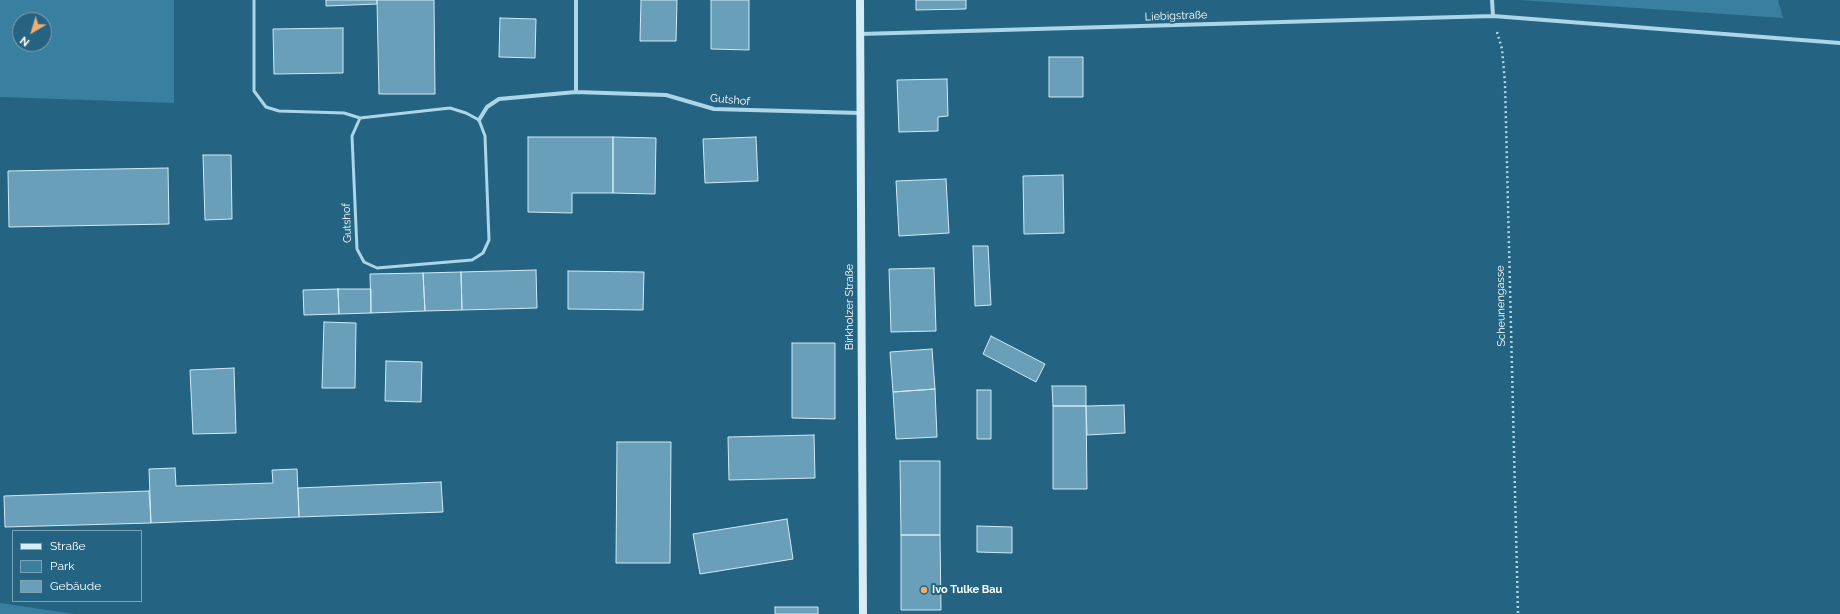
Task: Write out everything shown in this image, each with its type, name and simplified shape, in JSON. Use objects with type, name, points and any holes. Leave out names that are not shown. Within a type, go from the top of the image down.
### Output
[{"type":"main road","name":"Birkholzer Straße","points":[[860,0],[863,614]]},
{"type":"street","points":[[576,0],[576,92]]},
{"type":"street","points":[[1492,0],[1493,16]]},
{"type":"street","name":"Liebigstraße","points":[[860,34],[1493,16],[1840,43]]},
{"type":"street","name":"Gutshof","points":[[479,120],[487,107],[499,99],[576,92],[666,95],[714,109],[860,112]]},
{"type":"lane","points":[[254,0],[254,91],[266,107],[279,111],[344,113],[360,118],[450,108],[466,113],[479,120]]},
{"type":"lane","name":"Gutshof","points":[[360,118],[352,136],[357,249],[364,262],[377,268],[472,260],[483,253],[489,240],[485,136],[479,120]]},
{"type":"path","name":"Scheunengasse","points":[[1493,16],[1502,48],[1505,83],[1518,614]]},
{"type":"green space","points":[[0,0],[174,0],[174,103],[0,97]]},
{"type":"green space","points":[[1519,0],[1778,0],[1783,18]]},
{"type":"green space","points":[[0,603],[74,614],[0,614]]},
{"type":"building","points":[[326,0],[377,0],[377,4],[326,6]]},
{"type":"building","points":[[377,0],[434,0],[435,94],[379,94]]},
{"type":"building","points":[[641,0],[677,0],[676,41],[640,41]]},
{"type":"building","points":[[711,0],[749,0],[749,50],[711,49]]},
{"type":"building","points":[[916,0],[966,0],[966,9],[916,10]]},
{"type":"building","points":[[500,18],[536,19],[535,58],[499,57]]},
{"type":"building","points":[[343,28],[343,73],[274,74],[273,29]]},
{"type":"building","points":[[1049,57],[1083,57],[1083,97],[1049,97]]},
{"type":"building","points":[[947,79],[948,116],[938,117],[938,131],[899,132],[897,80]]},
{"type":"building","points":[[528,137],[613,137],[613,193],[572,193],[572,213],[528,212]]},
{"type":"building","points":[[613,137],[656,138],[655,194],[613,193]]},
{"type":"building","points":[[756,137],[758,181],[705,183],[703,139]]},
{"type":"building","points":[[203,155],[231,155],[232,219],[205,220]]},
{"type":"building","points":[[168,168],[169,224],[9,227],[8,171]]},
{"type":"building","points":[[1063,175],[1064,233],[1024,234],[1023,176]]},
{"type":"building","points":[[946,179],[949,233],[899,236],[896,181]]},
{"type":"building","points":[[973,246],[988,246],[991,305],[975,306]]},
{"type":"building","points":[[934,268],[936,331],[891,332],[889,269]]},
{"type":"building","points":[[536,270],[537,308],[462,310],[461,272]]},
{"type":"building","points":[[568,271],[644,272],[643,310],[568,309]]},
{"type":"building","points":[[461,272],[462,310],[425,311],[423,273]]},
{"type":"building","points":[[423,273],[425,311],[371,313],[370,274]]},
{"type":"building","points":[[338,289],[371,289],[371,313],[339,314]]},
{"type":"building","points":[[338,289],[339,314],[304,315],[303,290]]},
{"type":"building","points":[[324,322],[356,323],[355,388],[322,388]]},
{"type":"building","points":[[991,336],[1045,364],[1036,382],[983,354]]},
{"type":"building","points":[[792,343],[835,343],[835,419],[792,418]]},
{"type":"building","points":[[932,349],[935,389],[893,392],[890,352]]},
{"type":"building","points":[[386,361],[422,362],[421,402],[385,401]]},
{"type":"building","points":[[234,368],[236,433],[193,434],[190,370]]},
{"type":"building","points":[[1052,386],[1086,386],[1086,406],[1053,406]]},
{"type":"building","points":[[935,389],[937,437],[896,439],[893,392]]},
{"type":"building","points":[[977,390],[991,390],[991,439],[977,439]]},
{"type":"building","points":[[1124,405],[1125,433],[1087,435],[1086,406]]},
{"type":"building","points":[[1053,406],[1086,406],[1087,489],[1053,489]]},
{"type":"building","points":[[814,435],[815,478],[729,480],[728,437]]},
{"type":"building","points":[[617,442],[671,442],[670,563],[616,563]]},
{"type":"building","points":[[900,461],[940,461],[940,535],[901,535]]},
{"type":"building","points":[[175,468],[176,486],[273,483],[272,470],[297,469],[299,517],[151,523],[149,469]]},
{"type":"building","points":[[441,482],[443,512],[299,517],[298,488]]},
{"type":"building","points":[[149,491],[151,523],[5,527],[4,496]]},
{"type":"building","points":[[787,519],[793,559],[700,574],[693,534]]},
{"type":"building","points":[[977,526],[1012,527],[1012,553],[977,552]]},
{"type":"building","points":[[901,535],[940,535],[941,610],[901,610]]},
{"type":"building","points":[[775,607],[818,607],[818,614],[775,614]]},
{"type":"place","name":"Ivo Tulke Bau","points":[[924,590]]}]
